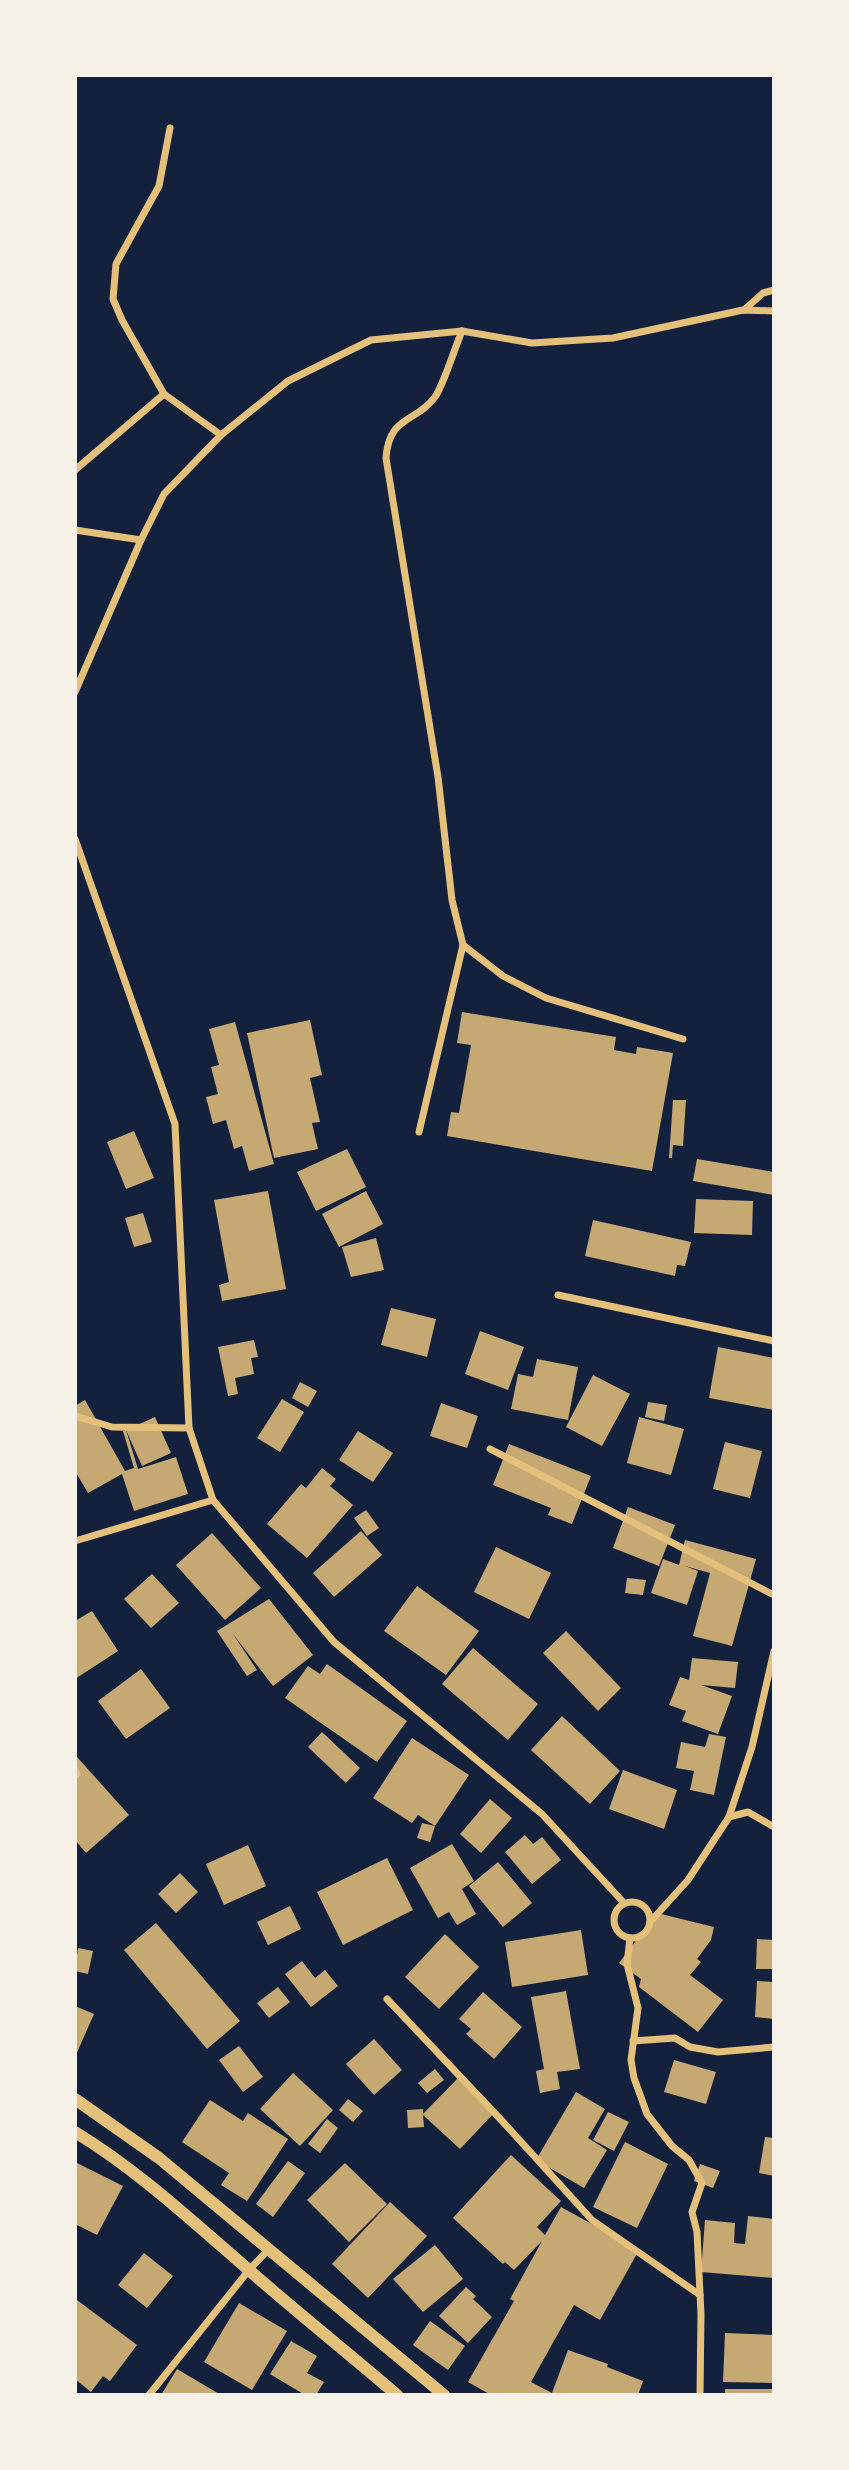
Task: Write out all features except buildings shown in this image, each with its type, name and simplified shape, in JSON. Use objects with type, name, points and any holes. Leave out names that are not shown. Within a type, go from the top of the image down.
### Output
[{"type":"street","points":[[170,128],[159,186],[116,264],[113,299],[164,394],[221,435]]},
{"type":"street","points":[[743,310],[763,293],[774,290]]},
{"type":"street","points":[[75,692],[141,540],[164,494],[221,435],[288,381],[371,340],[462,331],[532,343],[613,338],[743,310],[774,311]]},
{"type":"street","points":[[419,1132],[463,944],[452,900],[438,778],[386,458],[389,441],[398,426],[435,397],[462,331]]},
{"type":"street","points":[[75,470],[164,394]]},
{"type":"street","points":[[75,530],[141,540]]},
{"type":"street","points":[[75,839],[175,1124],[189,1428],[213,1500],[334,1642],[542,1814],[624,1903]]},
{"type":"street","points":[[463,944],[503,976],[546,998],[683,1039]]},
{"type":"street","points":[[558,1295],[774,1341]]},
{"type":"street","points":[[75,1416],[112,1427],[189,1428]]},
{"type":"street","points":[[490,1449],[774,1595]]},
{"type":"street","points":[[75,1541],[213,1500]]},
{"type":"street","points":[[650,1922],[649,1912],[641,1903],[624,1903],[615,1913],[614,1926],[618,1932],[630,1938],[644,1933],[650,1922],[688,1880],[729,1817],[752,1747],[774,1651]]},
{"type":"street","points":[[729,1817],[748,1812],[774,1827]]},
{"type":"street","points":[[630,1938],[627,1964],[638,2008],[631,2060],[634,2078],[647,2113],[672,2146],[689,2160],[702,2183],[692,2212],[700,2295],[700,2395]]},
{"type":"street","points":[[387,1999],[505,2123],[592,2220],[700,2295]]},
{"type":"street","points":[[633,2041],[675,2038],[690,2047],[718,2052],[774,2047]]},
{"type":"street","points":[[75,2099],[159,2158],[443,2395]]},
{"type":"street","points":[[75,2132],[108,2152],[173,2202],[397,2395]]},
{"type":"street","points":[[149,2395],[268,2250]]}]
